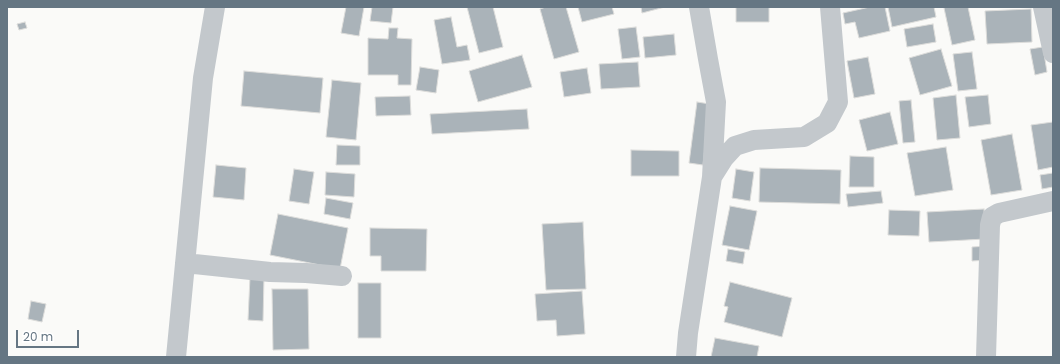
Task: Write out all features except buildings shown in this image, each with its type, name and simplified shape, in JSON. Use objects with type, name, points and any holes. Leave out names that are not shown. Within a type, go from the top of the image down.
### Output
[{"type":"street","points":[[176,357],[203,78],[215,7]]},
{"type":"street","points":[[686,357],[688,333],[712,177],[716,102],[700,7]]},
{"type":"street","points":[[712,177],[724,158],[735,146],[754,140],[804,137],[827,123],[838,102],[830,7]]},
{"type":"street","points":[[1043,7],[1053,54]]},
{"type":"street","points":[[986,357],[990,225],[992,217],[999,213],[1053,201]]},
{"type":"street","points":[[185,263],[270,272],[342,276]]}]
